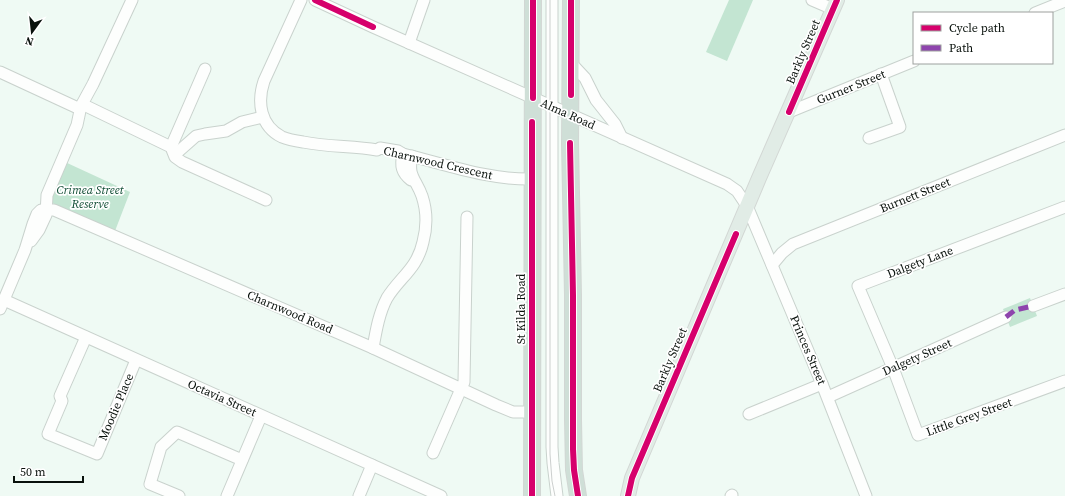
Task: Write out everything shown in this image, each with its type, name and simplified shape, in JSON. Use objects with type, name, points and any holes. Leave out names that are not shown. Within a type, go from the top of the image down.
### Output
[{"type":"highway","name":"St Kilda Road","points":[[532,496],[533,0]]},
{"type":"highway","points":[[571,0],[573,449],[574,470],[578,496]]},
{"type":"main road","name":"Barkly Street","points":[[628,496],[632,478],[747,206],[835,4]]},
{"type":"main road","name":"Barkly Street","points":[[616,496],[632,478]]},
{"type":"street","points":[[2,305],[26,250],[37,214],[47,202],[80,113],[132,0]]},
{"type":"street","points":[[175,149],[196,136],[226,131],[242,122],[263,117],[260,98],[263,83],[301,0]]},
{"type":"street","points":[[409,43],[424,0]]},
{"type":"street","points":[[552,0],[552,447],[558,496]]},
{"type":"street","points":[[812,0],[835,4]]},
{"type":"street","name":"Alma Road","points":[[320,1],[409,43],[727,184],[733,187],[747,206]]},
{"type":"street","points":[[1038,12],[1065,1]]},
{"type":"street","name":"Gurner Street","points":[[789,112],[913,61]]},
{"type":"street","points":[[571,63],[585,78],[596,100],[615,124],[622,138]]},
{"type":"street","points":[[205,69],[175,149],[175,157],[182,162],[266,200]]},
{"type":"street","points":[[0,72],[80,113],[175,149]]},
{"type":"street","points":[[869,138],[900,127],[881,74]]},
{"type":"street","name":"Charnwood Crescent","points":[[263,117],[272,130],[281,136],[290,139],[326,146],[377,150],[380,148],[398,151],[407,155],[495,176],[513,179],[532,179]]},
{"type":"street","name":"Burnett Street","points":[[772,265],[788,248],[800,241],[1065,135]]},
{"type":"street","points":[[373,348],[378,323],[384,304],[388,296],[409,272],[416,261],[423,242],[426,217],[424,201],[418,188],[402,170],[401,165],[407,155]]},
{"type":"street","name":"Charnwood Road","points":[[47,202],[55,210],[373,348],[461,390],[513,412],[532,412]]},
{"type":"street","name":"Princes Street","points":[[747,206],[828,397],[866,496]]},
{"type":"street","name":"Dalgety Lane","points":[[893,368],[858,286],[1065,207]]},
{"type":"street","points":[[433,454],[464,382],[467,217]]},
{"type":"street","points":[[1034,306],[1065,294]]},
{"type":"street","name":"Octavia Street","points":[[2,305],[86,337],[440,496]]},
{"type":"street","name":"Dalgety Street","points":[[828,397],[1006,317]]},
{"type":"street","name":"Moodie Place","points":[[86,337],[60,396],[62,401],[48,434],[96,454],[136,360]]},
{"type":"street","name":"Little Grey Street","points":[[893,368],[918,435],[1065,381]]},
{"type":"street","points":[[749,414],[822,384]]},
{"type":"street","points":[[227,496],[261,416]]},
{"type":"street","points":[[179,496],[150,484],[161,447],[177,432],[242,460]]},
{"type":"street","points":[[359,496],[372,465]]},
{"type":"green space","points":[[729,0],[753,0],[727,61],[706,52]]},
{"type":"green space","name":"Crimea Street Reserve","points":[[65,162],[130,192],[115,231],[52,203],[51,200]]},
{"type":"green space","points":[[1030,298],[1037,316],[1010,327],[1003,309]]},
{"type":"tram line","points":[[550,0],[550,454],[552,481],[555,496]]},
{"type":"marked path","points":[[1006,317],[1015,310],[1033,306]]},
{"type":"cycle path","points":[[315,0],[373,27]]},
{"type":"cycle path","points":[[533,0],[533,98]]},
{"type":"cycle path","points":[[571,0],[571,95]]},
{"type":"cycle path","points":[[789,112],[837,0]]},
{"type":"cycle path","points":[[532,122],[532,496]]},
{"type":"cycle path","points":[[570,143],[573,295],[573,449],[574,470],[578,496]]},
{"type":"cycle path","points":[[628,496],[632,478],[736,234]]}]
